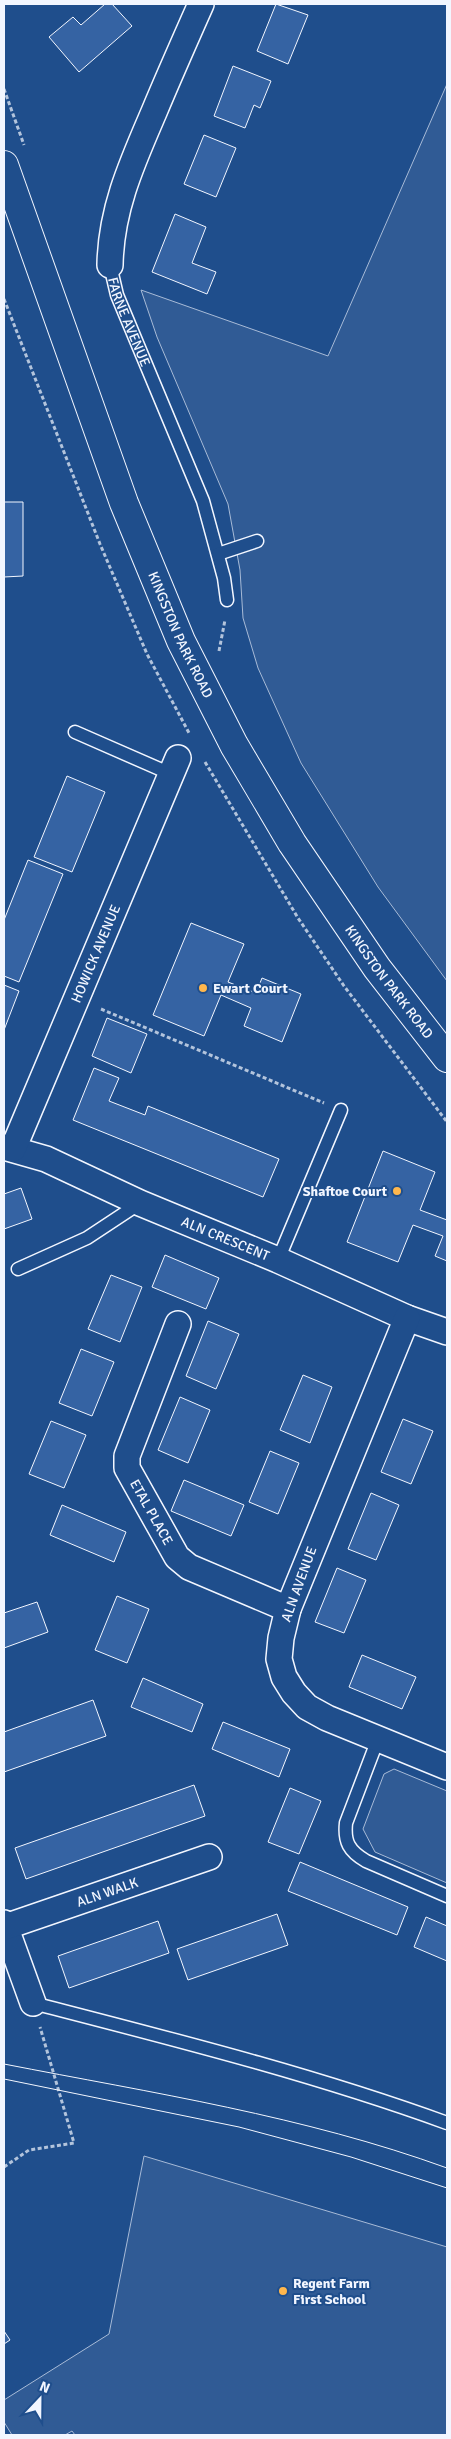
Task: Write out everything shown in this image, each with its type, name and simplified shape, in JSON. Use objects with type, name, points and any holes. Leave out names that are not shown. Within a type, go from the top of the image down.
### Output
[{"type":"street","name":"FARNE AVENUE","points":[[110,265],[110,240],[116,210],[127,174],[200,4]]},
{"type":"street","name":"KINGSTON PARK ROAD","points":[[4,166],[124,502],[181,641],[234,745],[292,843],[377,968],[447,1058]]},
{"type":"street","name":"HOWICK AVENUE","points":[[9,1148],[78,999],[175,766]]},
{"type":"street","name":"ALN CRESCENT","points":[[9,1148],[46,1159],[140,1203],[278,1260],[407,1318],[447,1332]]},
{"type":"street","name":"ALN AVENUE","points":[[407,1318],[288,1609],[281,1638],[279,1659],[284,1677],[294,1693],[308,1707],[327,1718],[447,1767]]},
{"type":"street","name":"ETAL PLACE","points":[[178,1324],[127,1456],[127,1468],[177,1557],[189,1567],[288,1609]]},
{"type":"street","name":"ALN WALK","points":[[4,1925],[209,1857]]},
{"type":"street","points":[[4,1925],[33,2003]]},
{"type":"lane","name":"FARNE AVENUE","points":[[110,265],[117,295],[203,501],[218,554],[227,600]]},
{"type":"lane","points":[[218,554],[257,541]]},
{"type":"lane","points":[[75,732],[175,766]]},
{"type":"lane","points":[[278,1260],[341,1110]]},
{"type":"lane","points":[[18,1269],[87,1238],[140,1203]]},
{"type":"lane","points":[[378,1738],[346,1823],[345,1836],[347,1845],[355,1854],[366,1861],[447,1896]]},
{"type":"lane","points":[[33,2003],[221,2052],[380,2098],[447,2123]]},
{"type":"path","points":[[4,299],[107,561],[147,654],[190,736]]},
{"type":"path","points":[[217,656],[227,600]]},
{"type":"path","points":[[204,761],[298,918],[344,986],[447,1122]]},
{"type":"path","points":[[78,999],[341,1110]]},
{"type":"path","points":[[4,2167],[29,2150],[74,2143],[33,2003]]},
{"type":"shaded area","points":[[447,84],[447,981],[378,887],[301,763],[258,668],[243,618],[240,570],[228,504],[157,337],[141,290],[328,356]]},
{"type":"shaded area","points":[[394,1769],[447,1791],[447,1883],[375,1852],[363,1829],[384,1774]]},
{"type":"shaded area","name":"Regent Farm First School","points":[[144,2156],[447,2247],[447,2435],[75,2435],[72,2431],[65,2435],[12,2435],[4,2422],[4,2400],[109,2334]]},
{"type":"building","points":[[105,4],[112,4],[132,26],[79,72],[49,37],[73,17],[81,25]]},
{"type":"building","points":[[276,4],[308,15],[288,64],[257,51]]},
{"type":"building","points":[[233,66],[271,81],[260,108],[254,105],[245,128],[214,116]]},
{"type":"building","points":[[204,135],[236,148],[216,197],[184,184]]},
{"type":"building","points":[[175,214],[206,227],[192,263],[216,272],[207,294],[152,272]]},
{"type":"building","points":[[4,502],[23,502],[23,576],[4,577]]},
{"type":"building","points":[[67,776],[105,792],[72,872],[34,857]]},
{"type":"building","points":[[28,860],[63,874],[19,982],[4,976],[4,920]]},
{"type":"building","name":"Ewart Court","points":[[191,923],[244,944],[228,982],[256,993],[262,978],[301,994],[282,1042],[244,1026],[251,1008],[221,995],[204,1036],[153,1015]]},
{"type":"building","points":[[4,985],[19,991],[4,1030]]},
{"type":"building","points":[[107,1018],[147,1034],[131,1073],[92,1056]]},
{"type":"building","points":[[94,1068],[119,1078],[109,1101],[145,1115],[148,1106],[279,1159],[263,1197],[73,1120]]},
{"type":"building","name":"Shaftoe Court","points":[[383,1151],[435,1172],[420,1210],[447,1220],[447,1261],[435,1256],[443,1236],[413,1225],[398,1262],[347,1242]]},
{"type":"building","points":[[21,1188],[32,1219],[4,1229],[4,1194]]},
{"type":"building","points":[[165,1255],[219,1278],[206,1309],[152,1287]]},
{"type":"building","points":[[111,1275],[142,1287],[120,1342],[88,1329]]},
{"type":"building","points":[[208,1321],[239,1334],[216,1389],[186,1376]]},
{"type":"building","points":[[81,1349],[114,1362],[92,1416],[59,1403]]},
{"type":"building","points":[[303,1375],[332,1387],[310,1443],[280,1430]]},
{"type":"building","points":[[180,1397],[210,1410],[188,1463],[158,1450]]},
{"type":"building","points":[[403,1419],[433,1431],[411,1484],[381,1472]]},
{"type":"building","points":[[51,1421],[86,1435],[64,1488],[29,1474]]},
{"type":"building","points":[[270,1451],[299,1463],[278,1514],[249,1502]]},
{"type":"building","points":[[184,1480],[244,1505],[231,1536],[171,1511]]},
{"type":"building","points":[[371,1493],[399,1505],[376,1560],[348,1549]]},
{"type":"building","points":[[62,1505],[126,1532],[114,1562],[50,1535]]},
{"type":"building","points":[[337,1568],[366,1580],[344,1633],[315,1622]]},
{"type":"building","points":[[117,1596],[149,1609],[127,1663],[95,1650]]},
{"type":"building","points":[[37,1602],[48,1632],[4,1648],[4,1613]]},
{"type":"building","points":[[362,1655],[416,1677],[402,1709],[349,1687]]},
{"type":"building","points":[[143,1678],[203,1704],[192,1732],[131,1707]]},
{"type":"building","points":[[93,1700],[106,1736],[4,1772],[4,1732]]},
{"type":"building","points":[[223,1722],[290,1749],[279,1777],[212,1749]]},
{"type":"building","points":[[194,1785],[205,1816],[26,1879],[15,1848]]},
{"type":"building","points":[[290,1788],[321,1801],[299,1854],[268,1842]]},
{"type":"building","points":[[300,1862],[408,1907],[397,1935],[288,1891]]},
{"type":"building","points":[[277,1914],[288,1945],[188,1980],[177,1949]]},
{"type":"building","points":[[426,1917],[447,1926],[447,1961],[414,1947]]},
{"type":"building","points":[[158,1921],[169,1953],[69,1988],[58,1956]]},
{"type":"building","points":[[4,2331],[10,2340],[4,2344]]},
{"type":"tram line","points":[[4,2064],[228,2107],[338,2134],[447,2168]]},
{"type":"tram line","points":[[4,2079],[239,2127],[351,2157],[447,2188]]},
{"type":"place","name":"Ewart Court","points":[[203,988]]},
{"type":"place","name":"Shaftoe Court","points":[[397,1191]]},
{"type":"place","name":"Regent Farm First School","points":[[283,2291]]}]
